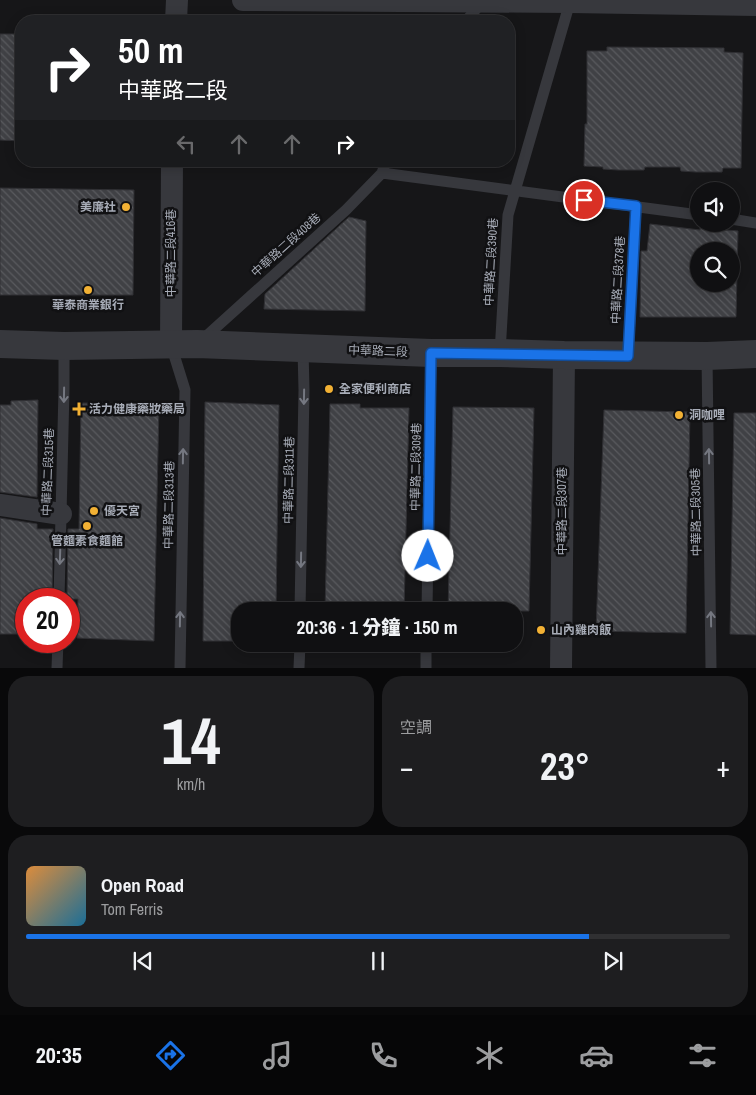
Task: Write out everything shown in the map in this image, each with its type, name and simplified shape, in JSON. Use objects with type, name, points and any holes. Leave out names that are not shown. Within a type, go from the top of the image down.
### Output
[{"type":"street","points":[[176,15],[177,0]]},
{"type":"street","points":[[243,0],[756,5]]},
{"type":"street","name":"中華路二段416巷","points":[[172,167],[184,344]]},
{"type":"street","name":"中華路二段","points":[[0,344],[64,346],[184,344],[431,353],[628,356],[756,354]]},
{"type":"street","name":"中華路二段307巷","points":[[561,668],[564,355]]},
{"type":"street","points":[[0,506],[61,514]]},
{"type":"lane","points":[[471,15],[482,1]]},
{"type":"lane","name":"中華路二段390巷","points":[[500,353],[508,215],[570,2]]},
{"type":"lane","name":"中華路二段408巷","points":[[184,344],[346,210],[382,173],[384,167]]},
{"type":"lane","points":[[382,173],[690,214]]},
{"type":"lane","name":"中華路二段378巷","points":[[628,356],[636,206]]},
{"type":"lane","points":[[740,220],[756,223]]},
{"type":"lane","name":"中華路二段313巷","points":[[180,668],[185,390],[184,344]]},
{"type":"lane","name":"中華路二段315巷","points":[[59,588],[64,346]]},
{"type":"lane","name":"中華路二段311巷","points":[[300,602],[303,349]]},
{"type":"lane","name":"中華路二段309巷","points":[[427,602],[431,353]]},
{"type":"lane","name":"中華路二段305巷","points":[[707,356],[712,668]]},
{"type":"lane","points":[[299,668],[300,652]]},
{"type":"lane","points":[[426,652],[426,668]]},
{"type":"lane","points":[[57,668],[58,653]]},
{"type":"building","points":[[0,34],[15,34],[15,141],[0,140]]},
{"type":"building","points":[[607,47],[724,48],[724,52],[743,53],[741,168],[723,168],[722,172],[696,172],[681,171],[680,167],[645,167],[644,170],[618,170],[584,166],[585,124],[587,124],[587,51],[607,51]]},
{"type":"building","points":[[0,188],[134,190],[133,295],[0,295]]},
{"type":"building","points":[[349,217],[366,221],[365,311],[264,309],[265,294]]},
{"type":"building","points":[[650,224],[690,229],[690,232],[738,232],[738,242],[690,242],[690,292],[737,292],[736,317],[640,317],[641,251],[647,251]]},
{"type":"building","points":[[38,400],[37,497],[0,492],[0,405],[11,405],[11,401]]},
{"type":"building","points":[[205,402],[279,405],[276,602],[231,602],[231,641],[203,641]]},
{"type":"building","points":[[81,403],[159,404],[154,641],[80,638],[80,588],[67,588],[68,529],[79,529]]},
{"type":"building","points":[[330,404],[360,404],[360,408],[409,408],[404,602],[325,602]]},
{"type":"building","points":[[453,407],[534,408],[529,611],[523,611],[523,602],[448,602]]},
{"type":"building","points":[[604,410],[690,412],[686,633],[596,631]]},
{"type":"building","points":[[734,413],[756,413],[756,635],[730,634]]},
{"type":"building","points":[[0,518],[37,524],[37,529],[53,529],[52,588],[15,588],[15,634],[0,634]]},
{"type":"place","name":"美廉社","points":[[126,207]]},
{"type":"place","name":"華泰商業銀行","points":[[88,290]]},
{"type":"place","name":"全家便利商店","points":[[329,389]]},
{"type":"place","name":"活力健康藥妝藥局","points":[[79,409]]},
{"type":"place","name":"洞咖哩","points":[[679,415]]},
{"type":"place","name":"優天宮","points":[[94,511]]},
{"type":"place","name":"管麵素食麵館","points":[[87,526]]},
{"type":"place","name":"山內雞肉飯","points":[[541,630]]},
{"type":"route","points":[[428,556],[432,390],[431,353],[628,356],[636,206],[584,200]]}]
